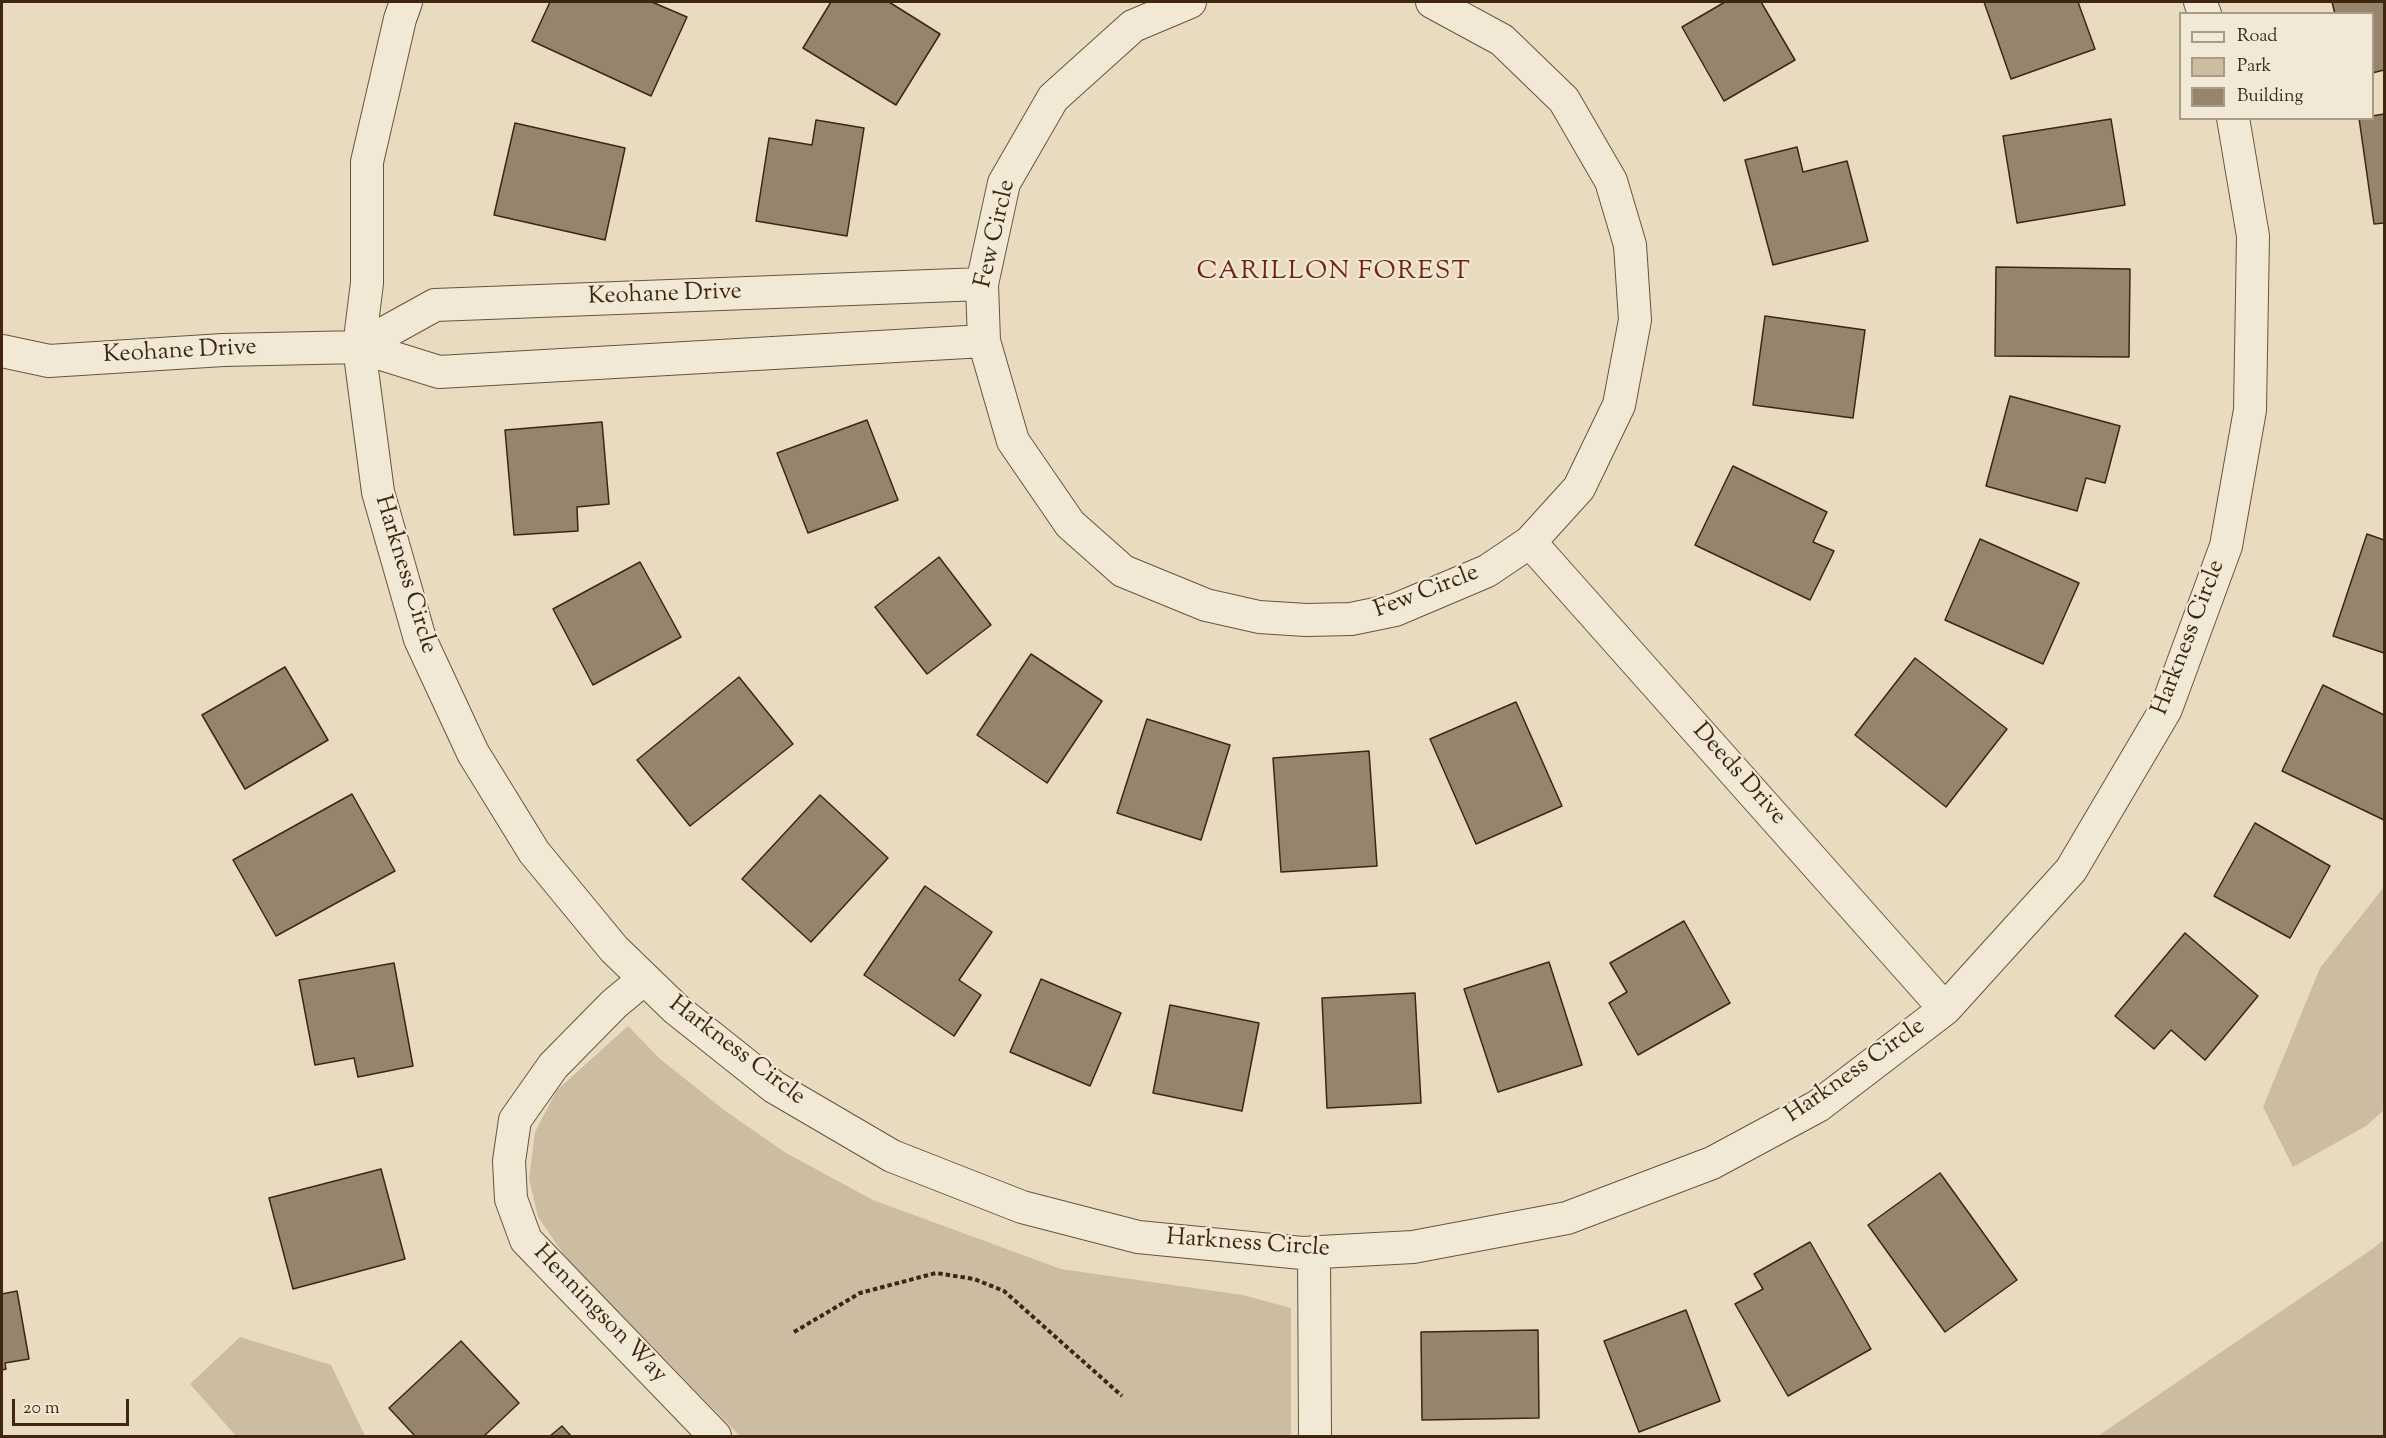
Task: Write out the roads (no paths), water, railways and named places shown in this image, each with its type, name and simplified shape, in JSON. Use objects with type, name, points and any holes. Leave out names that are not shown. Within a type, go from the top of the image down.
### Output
[{"type":"street","name":"Harkness Circle","points":[[406,2],[400,19],[368,162],[367,283],[359,346],[378,492],[420,639],[473,753],[534,852],[614,949],[676,1010],[774,1087],[892,1156],[1022,1208],[1138,1237],[1302,1253],[1413,1247],[1567,1218],[1712,1163],[1818,1106],[1945,1009],[2071,870],[2166,709],[2226,546],[2251,398],[2253,236],[2233,120]]},
{"type":"street","name":"Few Circle","points":[[1190,2],[1133,26],[1053,98],[1004,183],[982,284],[984,341],[1013,441],[1070,524],[1123,571],[1206,605],[1259,617],[1306,620],[1351,619],[1395,610],[1487,571],[1530,542],[1579,488],[1619,405],[1635,320],[1630,245],[1611,181],[1564,100],[1502,40],[1432,2]]},
{"type":"street","name":"Keohane Drive","points":[[359,346],[435,305],[982,284]]},
{"type":"street","name":"Keohane Drive","points":[[2,351],[49,361],[223,350],[359,346],[439,372],[984,341]]},
{"type":"street","name":"Deeds Drive","points":[[1530,542],[1945,1009]]},
{"type":"street","name":"Henningson Way","points":[[644,979],[614,1004],[553,1066],[515,1120],[509,1161],[511,1199],[526,1240],[715,1437]]},
{"type":"street","points":[[1314,1252],[1315,1437]]},
{"type":"district","name":"CARILLON FOREST","points":[[1334,274]]}]
